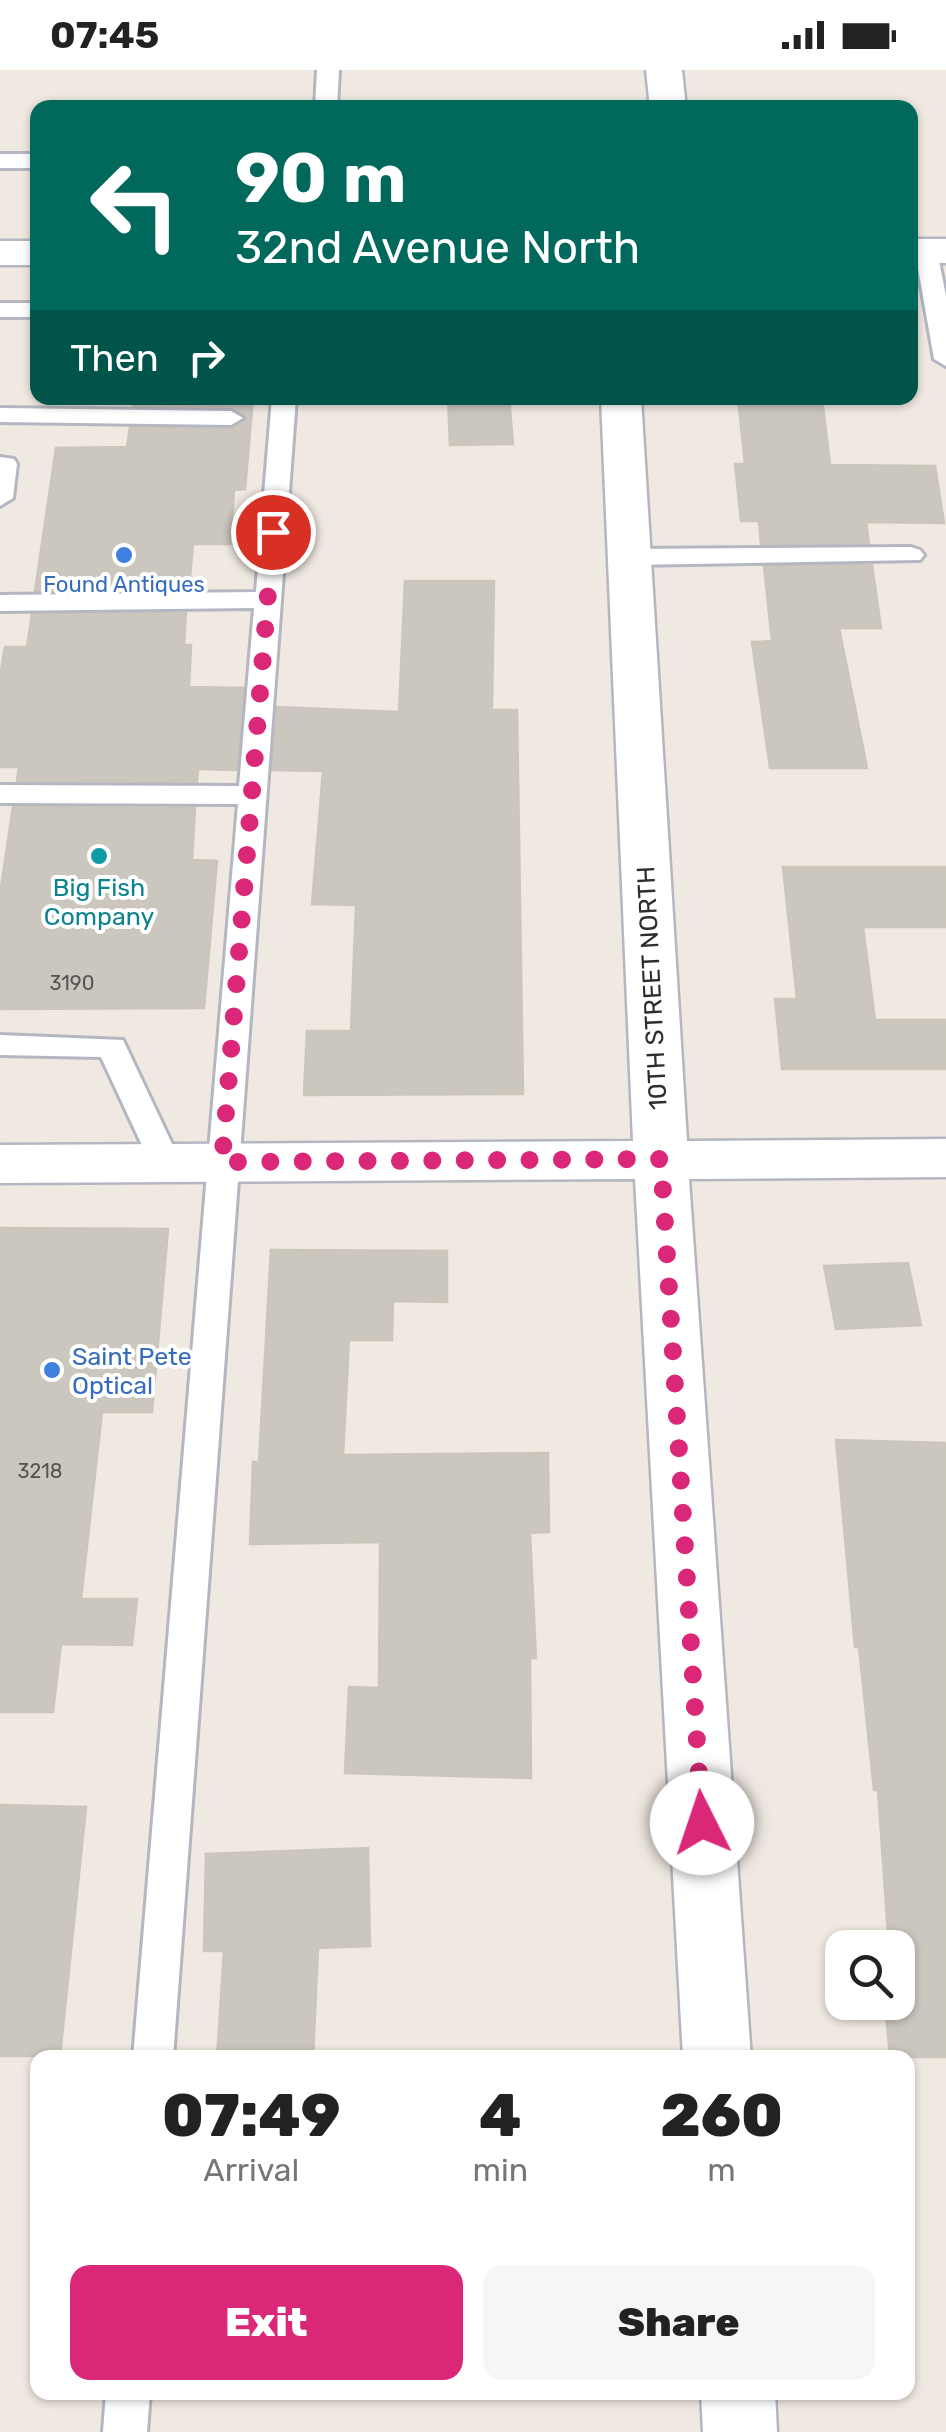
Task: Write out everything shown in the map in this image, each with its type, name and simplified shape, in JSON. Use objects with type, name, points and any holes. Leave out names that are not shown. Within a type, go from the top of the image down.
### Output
[{"type":"street","points":[[664,70],[667,100]]},
{"type":"street","points":[[0,254],[30,253]]},
{"type":"street","name":"10TH STREET NORTH","points":[[621,405],[661,1159],[717,2050]]},
{"type":"street","points":[[0,1164],[946,1158]]},
{"type":"street","points":[[738,2400],[740,2432]]},
{"type":"lane","points":[[326,100],[328,70]]},
{"type":"lane","points":[[0,162],[30,162]]},
{"type":"lane","points":[[927,251],[946,359]]},
{"type":"lane","points":[[0,310],[30,310]]},
{"type":"lane","points":[[155,2050],[283,405]]},
{"type":"lane","points":[[0,415],[68,406],[231,418]]},
{"type":"lane","points":[[0,498],[3,464]]},
{"type":"lane","points":[[630,557],[912,556]]},
{"type":"lane","points":[[0,603],[268,600]]},
{"type":"lane","points":[[0,794],[252,794]]},
{"type":"lane","points":[[0,1045],[112,1047],[165,1162]]},
{"type":"lane","points":[[125,2432],[127,2400]]},
{"type":"building","points":[[252,405],[245,489],[234,490],[230,544],[193,544],[189,589],[35,591],[56,448],[127,447],[130,427],[231,429],[247,419],[231,407],[133,406]]},
{"type":"building","points":[[448,405],[510,405],[513,444],[450,445]]},
{"type":"building","points":[[739,405],[823,405],[830,465],[935,466],[944,523],[866,522],[869,544],[761,544],[759,521],[741,521],[735,464],[745,464]]},
{"type":"building","points":[[872,565],[881,628],[839,628],[867,768],[770,768],[752,642],[772,641],[764,566]]},
{"type":"building","points":[[405,581],[494,581],[492,710],[517,710],[523,1094],[304,1095],[307,1031],[351,1031],[356,905],[312,904],[323,771],[272,770],[277,707],[399,712]]},
{"type":"building","points":[[186,613],[184,645],[191,645],[189,687],[244,688],[237,770],[198,769],[197,782],[17,781],[19,767],[0,767],[0,676],[5,647],[27,647],[32,614]]},
{"type":"building","points":[[13,807],[195,808],[192,860],[217,861],[204,1008],[0,1009],[0,894]]},
{"type":"building","points":[[783,867],[946,867],[946,927],[863,927],[875,1020],[946,1020],[946,1069],[782,1069],[775,999],[797,999]]},
{"type":"building","points":[[0,1228],[168,1229],[152,1412],[102,1412],[81,1599],[137,1599],[132,1645],[61,1644],[53,1712],[0,1712]]},
{"type":"building","points":[[271,1250],[447,1251],[447,1302],[393,1301],[392,1340],[349,1340],[343,1455],[548,1453],[549,1532],[530,1533],[536,1658],[530,1658],[531,1778],[345,1773],[349,1687],[379,1688],[380,1542],[250,1544],[253,1462],[259,1462]]},
{"type":"building","points":[[908,1263],[921,1325],[836,1329],[824,1266]]},
{"type":"building","points":[[836,1440],[946,1443],[946,2057],[915,2057],[915,2050],[889,2050],[887,2020],[915,2020],[915,1930],[888,1930],[878,1790],[874,1790],[859,1647],[855,1647]]},
{"type":"building","points":[[0,1805],[86,1807],[61,2050],[30,2050],[30,2056],[0,2056]]},
{"type":"building","points":[[368,1848],[370,1946],[318,1948],[313,2050],[218,2050],[224,1951],[204,1951],[206,1854]]},
{"type":"place","name":"Found Antiques","points":[[124,555]]},
{"type":"place","name":"Big Fish Company","points":[[99,856]]},
{"type":"place","name":"Saint Pete Optical","points":[[52,1370]]},
{"type":"route","points":[[273,532],[222,1162],[661,1159],[702,1823]]}]
